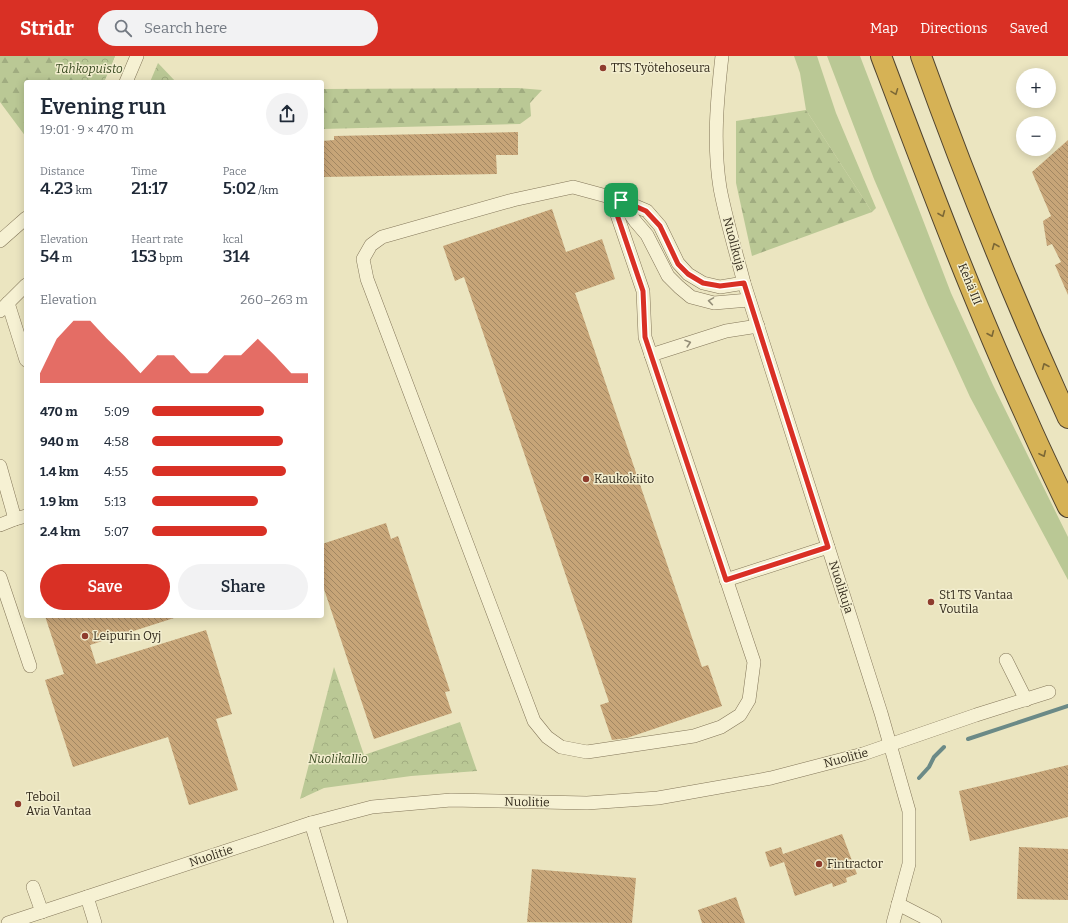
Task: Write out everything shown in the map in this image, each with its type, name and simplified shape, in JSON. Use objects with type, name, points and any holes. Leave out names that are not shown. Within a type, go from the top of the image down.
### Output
[{"type":"highway","name":"Kehä III","points":[[881,56],[931,187],[989,331],[1027,419],[1068,507]]},
{"type":"highway","points":[[921,56],[998,254],[1068,418]]},
{"type":"highway","points":[[937,56],[940,108]]},
{"type":"street","points":[[127,80],[137,56]]},
{"type":"street","name":"Nuolikuja","points":[[722,56],[716,120],[720,187],[726,214],[744,283],[891,745],[909,811],[910,864],[893,923]]},
{"type":"street","points":[[616,199],[643,291],[645,337],[754,662],[749,700],[740,715],[721,727],[694,736],[587,752],[561,747],[547,738],[534,721],[367,279],[363,259],[371,245],[382,237],[514,200],[574,187],[616,199],[646,211],[660,226],[678,264],[688,274],[703,283],[720,286],[744,283]]},
{"type":"street","points":[[616,199],[647,235],[668,276],[691,297],[714,302],[750,300]]},
{"type":"street","points":[[0,242],[24,220]]},
{"type":"street","points":[[24,287],[4,307],[24,355]]},
{"type":"street","points":[[651,355],[726,331],[758,326]]},
{"type":"street","points":[[0,466],[21,517],[0,525]]},
{"type":"street","points":[[726,580],[828,547]]},
{"type":"street","points":[[0,576],[30,666]]},
{"type":"street","points":[[1006,660],[1026,700]]},
{"type":"street","name":"Nuolitie","points":[[8,923],[311,823],[372,807],[451,800],[587,803],[658,798],[771,778],[863,754],[976,715],[1049,692]]},
{"type":"street","points":[[311,823],[341,923]]},
{"type":"street","points":[[33,887],[42,912]]},
{"type":"street","points":[[87,898],[95,923]]},
{"type":"street","points":[[898,904],[935,923]]},
{"type":"green space","points":[[0,56],[115,56],[105,80],[24,80],[24,134],[0,102]]},
{"type":"green space","name":"Tahkopuisto","points":[[60,56],[115,56],[105,80],[76,80]]},
{"type":"green space","points":[[794,56],[817,56],[836,113],[876,208],[872,212],[806,110],[800,73]]},
{"type":"green space","points":[[827,56],[860,56],[951,293],[993,385],[1068,537],[1068,580],[970,397],[928,305],[874,179]]},
{"type":"green space","points":[[158,63],[174,80],[151,80]]},
{"type":"green space","points":[[518,88],[542,90],[530,103],[531,116],[520,124],[324,129],[324,89]]},
{"type":"green space","points":[[806,110],[872,212],[752,256],[736,183],[736,121]]},
{"type":"green space","name":"Nuolikallio","points":[[334,667],[364,755],[460,722],[477,771],[411,776],[324,788],[300,799]]},
{"type":"building","points":[[518,132],[518,155],[496,155],[497,174],[324,177],[324,141],[334,140],[334,136]]},
{"type":"building","points":[[1068,140],[1068,295],[1055,265],[1061,262],[1052,244],[1047,246],[1043,221],[1051,216],[1032,172],[1050,156],[1056,156],[1056,151]]},
{"type":"building","name":"Kaukokiito","points":[[552,209],[566,252],[602,239],[615,279],[575,293],[702,667],[708,665],[722,706],[627,738],[612,740],[600,705],[609,702],[464,277],[455,281],[443,246]]},
{"type":"building","points":[[386,523],[391,539],[398,536],[450,691],[445,692],[452,713],[374,739],[324,589],[324,543]]},
{"type":"building","points":[[46,618],[174,618],[90,645],[96,664],[206,630],[232,714],[216,719],[238,790],[189,805],[168,737],[73,767],[45,680],[64,674]]},
{"type":"building","points":[[1068,765],[1068,817],[970,841],[959,791]]},
{"type":"building","name":"Fintractor","points":[[842,834],[857,874],[846,878],[847,882],[833,887],[832,883],[795,896],[784,862],[770,867],[765,852],[781,847],[783,854]]},
{"type":"building","points":[[1019,847],[1068,849],[1068,900],[1017,899]]},
{"type":"building","points":[[532,869],[636,878],[632,923],[527,922]]},
{"type":"building","points":[[736,897],[745,923],[702,923],[698,910]]},
{"type":"waterway","points":[[968,739],[1068,706]]},
{"type":"waterway","points":[[919,778],[929,767],[934,757],[944,747]]},
{"type":"place","name":"TTS Työtehoseura","points":[[603,68]]},
{"type":"place","name":"Kaukokiito","points":[[586,479]]},
{"type":"place","name":"St1 TS Vantaa Voutila","points":[[931,602]]},
{"type":"place","name":"Leipurin Oyj","points":[[85,636]]},
{"type":"place","name":"Teboil Avia Vantaa","points":[[18,804]]},
{"type":"place","name":"Fintractor","points":[[819,864]]},
{"type":"route","points":[[611,197],[621,200],[646,211],[660,226],[678,264],[688,274],[703,283],[720,286],[744,283],[828,547],[726,580],[645,337],[643,291],[611,197]]}]
